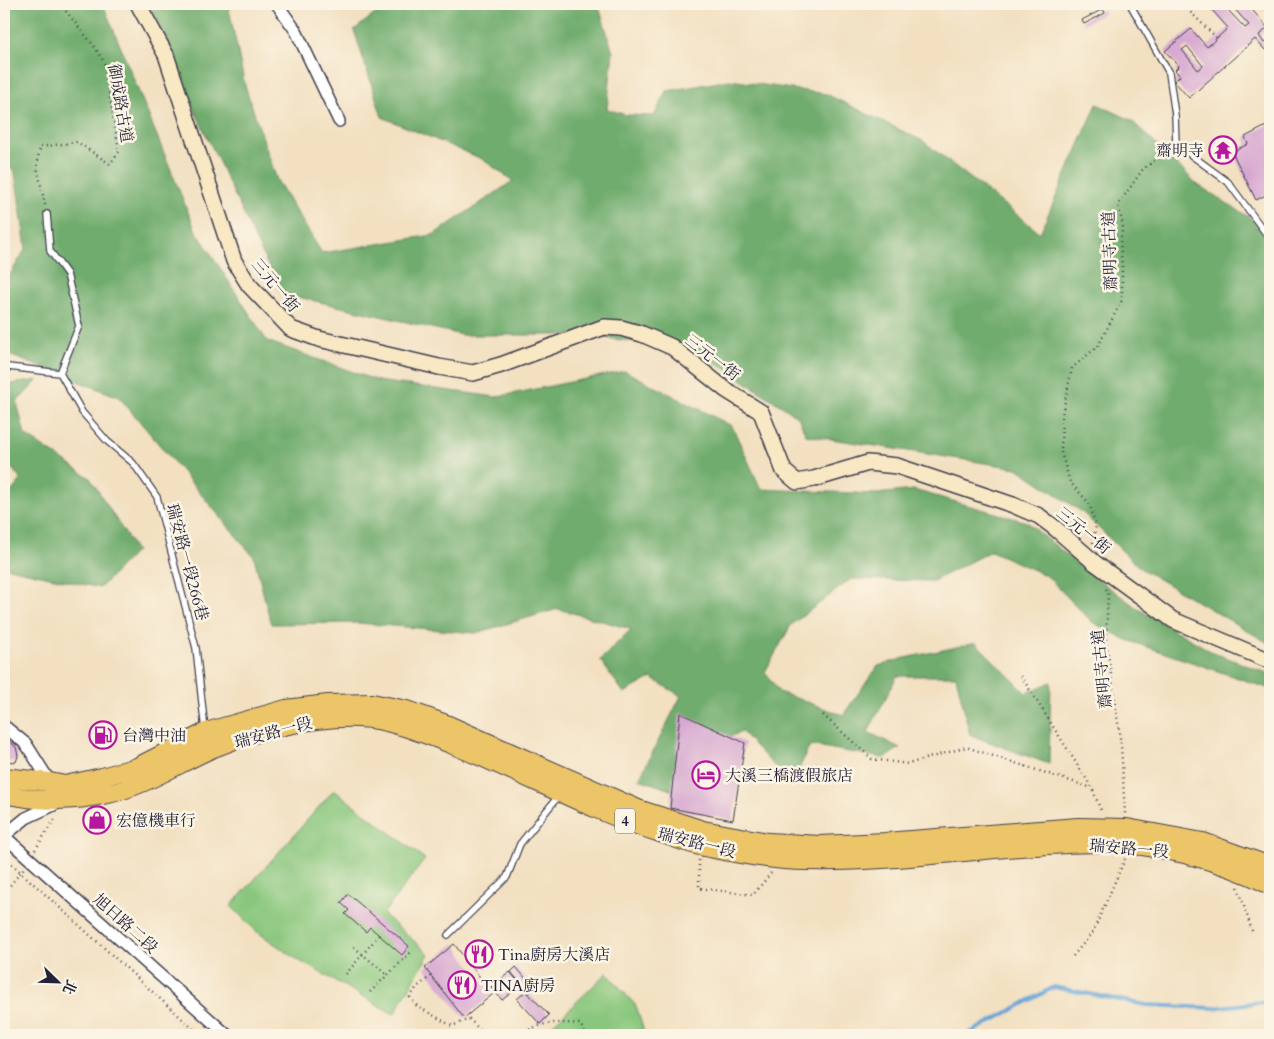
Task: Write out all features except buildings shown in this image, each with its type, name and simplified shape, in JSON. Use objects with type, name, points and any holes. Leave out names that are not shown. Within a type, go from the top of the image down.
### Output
[{"type":"main road","name":"瑞安路一段","points":[[4,794],[43,800],[59,789],[137,767],[206,732],[286,709],[328,704],[372,703],[407,710],[446,724],[629,823],[699,846],[753,856],[806,861],[878,859],[1036,846],[1100,843],[1182,853],[1232,869],[1270,885]]},
{"type":"main road","name":"瑞安路一段","points":[[4,777],[59,789],[110,794],[143,782],[212,749],[280,727],[323,720],[361,718],[396,725],[431,736],[563,786],[703,830],[768,842],[820,845],[885,842],[1078,827],[1127,828],[1203,842],[1270,866]]},
{"type":"street","name":"三元一街","points":[[138,4],[166,55],[234,261],[249,285],[291,329],[328,341],[473,373],[501,365],[604,327],[621,328],[642,334],[672,347],[726,390],[761,412],[784,471],[797,482],[814,479],[868,462],[897,466],[1013,505],[1039,516],[1096,563],[1173,620],[1270,661]]},
{"type":"street","points":[[277,4],[296,31],[339,122]]},
{"type":"street","points":[[4,726],[26,744],[59,789],[4,836]]},
{"type":"street","name":"旭日路二段","points":[[4,836],[227,1035]]},
{"type":"lane","points":[[1130,4],[1169,74],[1175,115],[1176,144],[1228,182],[1270,239]]},
{"type":"lane","points":[[4,368],[60,373],[79,326],[67,274],[50,251],[47,214]]},
{"type":"lane","name":"瑞安路一段266巷","points":[[60,373],[82,412],[107,441],[133,463],[157,497],[196,648],[206,732]]},
{"type":"lane","points":[[448,935],[507,877],[520,844],[563,786]]},
{"type":"path","name":"御成路古道","points":[[47,214],[37,166],[40,147],[77,142],[110,164],[119,152],[104,62],[94,46],[60,4]]},
{"type":"path","points":[[1172,4],[1186,8],[1217,38]]},
{"type":"path","name":"齋明寺古道","points":[[1096,563],[1093,538],[1096,526],[1089,503],[1070,482],[1061,452],[1062,415],[1066,390],[1072,368],[1098,346],[1122,300],[1120,243],[1122,225],[1118,205],[1143,169],[1176,144]]},
{"type":"path","name":"齋明寺古道","points":[[1105,586],[1108,593],[1106,640],[1121,744],[1127,828]]},
{"type":"path","points":[[1021,676],[1092,788],[1109,828]]},
{"type":"path","points":[[823,715],[872,760],[908,764],[966,747],[1092,788]]},
{"type":"path","points":[[699,846],[699,888],[753,895],[783,859]]},
{"type":"path","points":[[1073,956],[1093,932],[1131,846]]},
{"type":"path","points":[[4,857],[200,1035]]},
{"type":"path","points":[[1232,869],[1253,934]]},
{"type":"path","points":[[346,974],[379,935]]},
{"type":"path","points":[[354,947],[387,975]]},
{"type":"path","points":[[370,992],[411,952]]},
{"type":"path","points":[[431,976],[417,986],[410,997],[417,1006],[452,1026],[469,1020],[485,1035]]},
{"type":"path","points":[[521,1035],[532,1027],[562,1023],[580,1024],[586,1035]]},
{"type":"green space","points":[[4,4],[103,4],[195,229],[267,341],[378,381],[496,397],[625,371],[732,426],[761,489],[876,494],[914,490],[1027,522],[1085,570],[1140,610],[1214,653],[1270,674],[1270,689],[1127,640],[1092,622],[1047,576],[991,551],[933,581],[851,579],[791,625],[765,672],[779,692],[843,715],[878,666],[905,658],[976,643],[1026,693],[1051,682],[1049,764],[970,735],[956,676],[897,676],[868,732],[900,748],[884,758],[810,745],[799,769],[776,768],[742,732],[726,738],[711,804],[639,779],[681,696],[651,678],[624,693],[600,660],[631,629],[558,609],[476,633],[358,623],[271,624],[254,557],[119,397],[4,353],[4,285],[26,248],[15,173],[4,160]]},
{"type":"green space","points":[[149,4],[228,4],[245,86],[277,180],[322,253],[433,235],[513,181],[482,159],[382,117],[354,30],[388,4],[598,4],[613,52],[607,109],[626,115],[654,116],[667,91],[730,80],[826,94],[923,141],[1040,233],[1097,104],[1131,120],[1198,185],[1268,229],[1270,228],[1270,644],[1140,568],[1082,512],[1017,468],[806,435],[798,417],[694,348],[579,335],[462,335],[281,293],[200,122]]},
{"type":"green space","points":[[38,380],[17,402],[25,435],[90,478],[136,551],[100,588],[4,567],[4,494],[11,492],[21,480],[4,458],[4,385]]},
{"type":"green space","points":[[334,790],[425,859],[383,914],[429,954],[394,1014],[298,960],[256,931],[231,906]]},
{"type":"green space","points":[[607,973],[636,1006],[645,1035],[542,1035]]},
{"type":"waterway","points":[[966,1035],[1054,987],[1146,1005],[1213,1008],[1270,1001]]},
{"type":"place","name":"齋明寺","points":[[1223,150]]},
{"type":"place","name":"台灣中油","points":[[103,735]]},
{"type":"place","name":"大溪三橋渡假旅店","points":[[706,775]]},
{"type":"place","name":"宏億機車行","points":[[97,820]]},
{"type":"place","name":"Tina廚房大溪店","points":[[479,954]]},
{"type":"place","name":"TINA廚房","points":[[462,985]]}]
